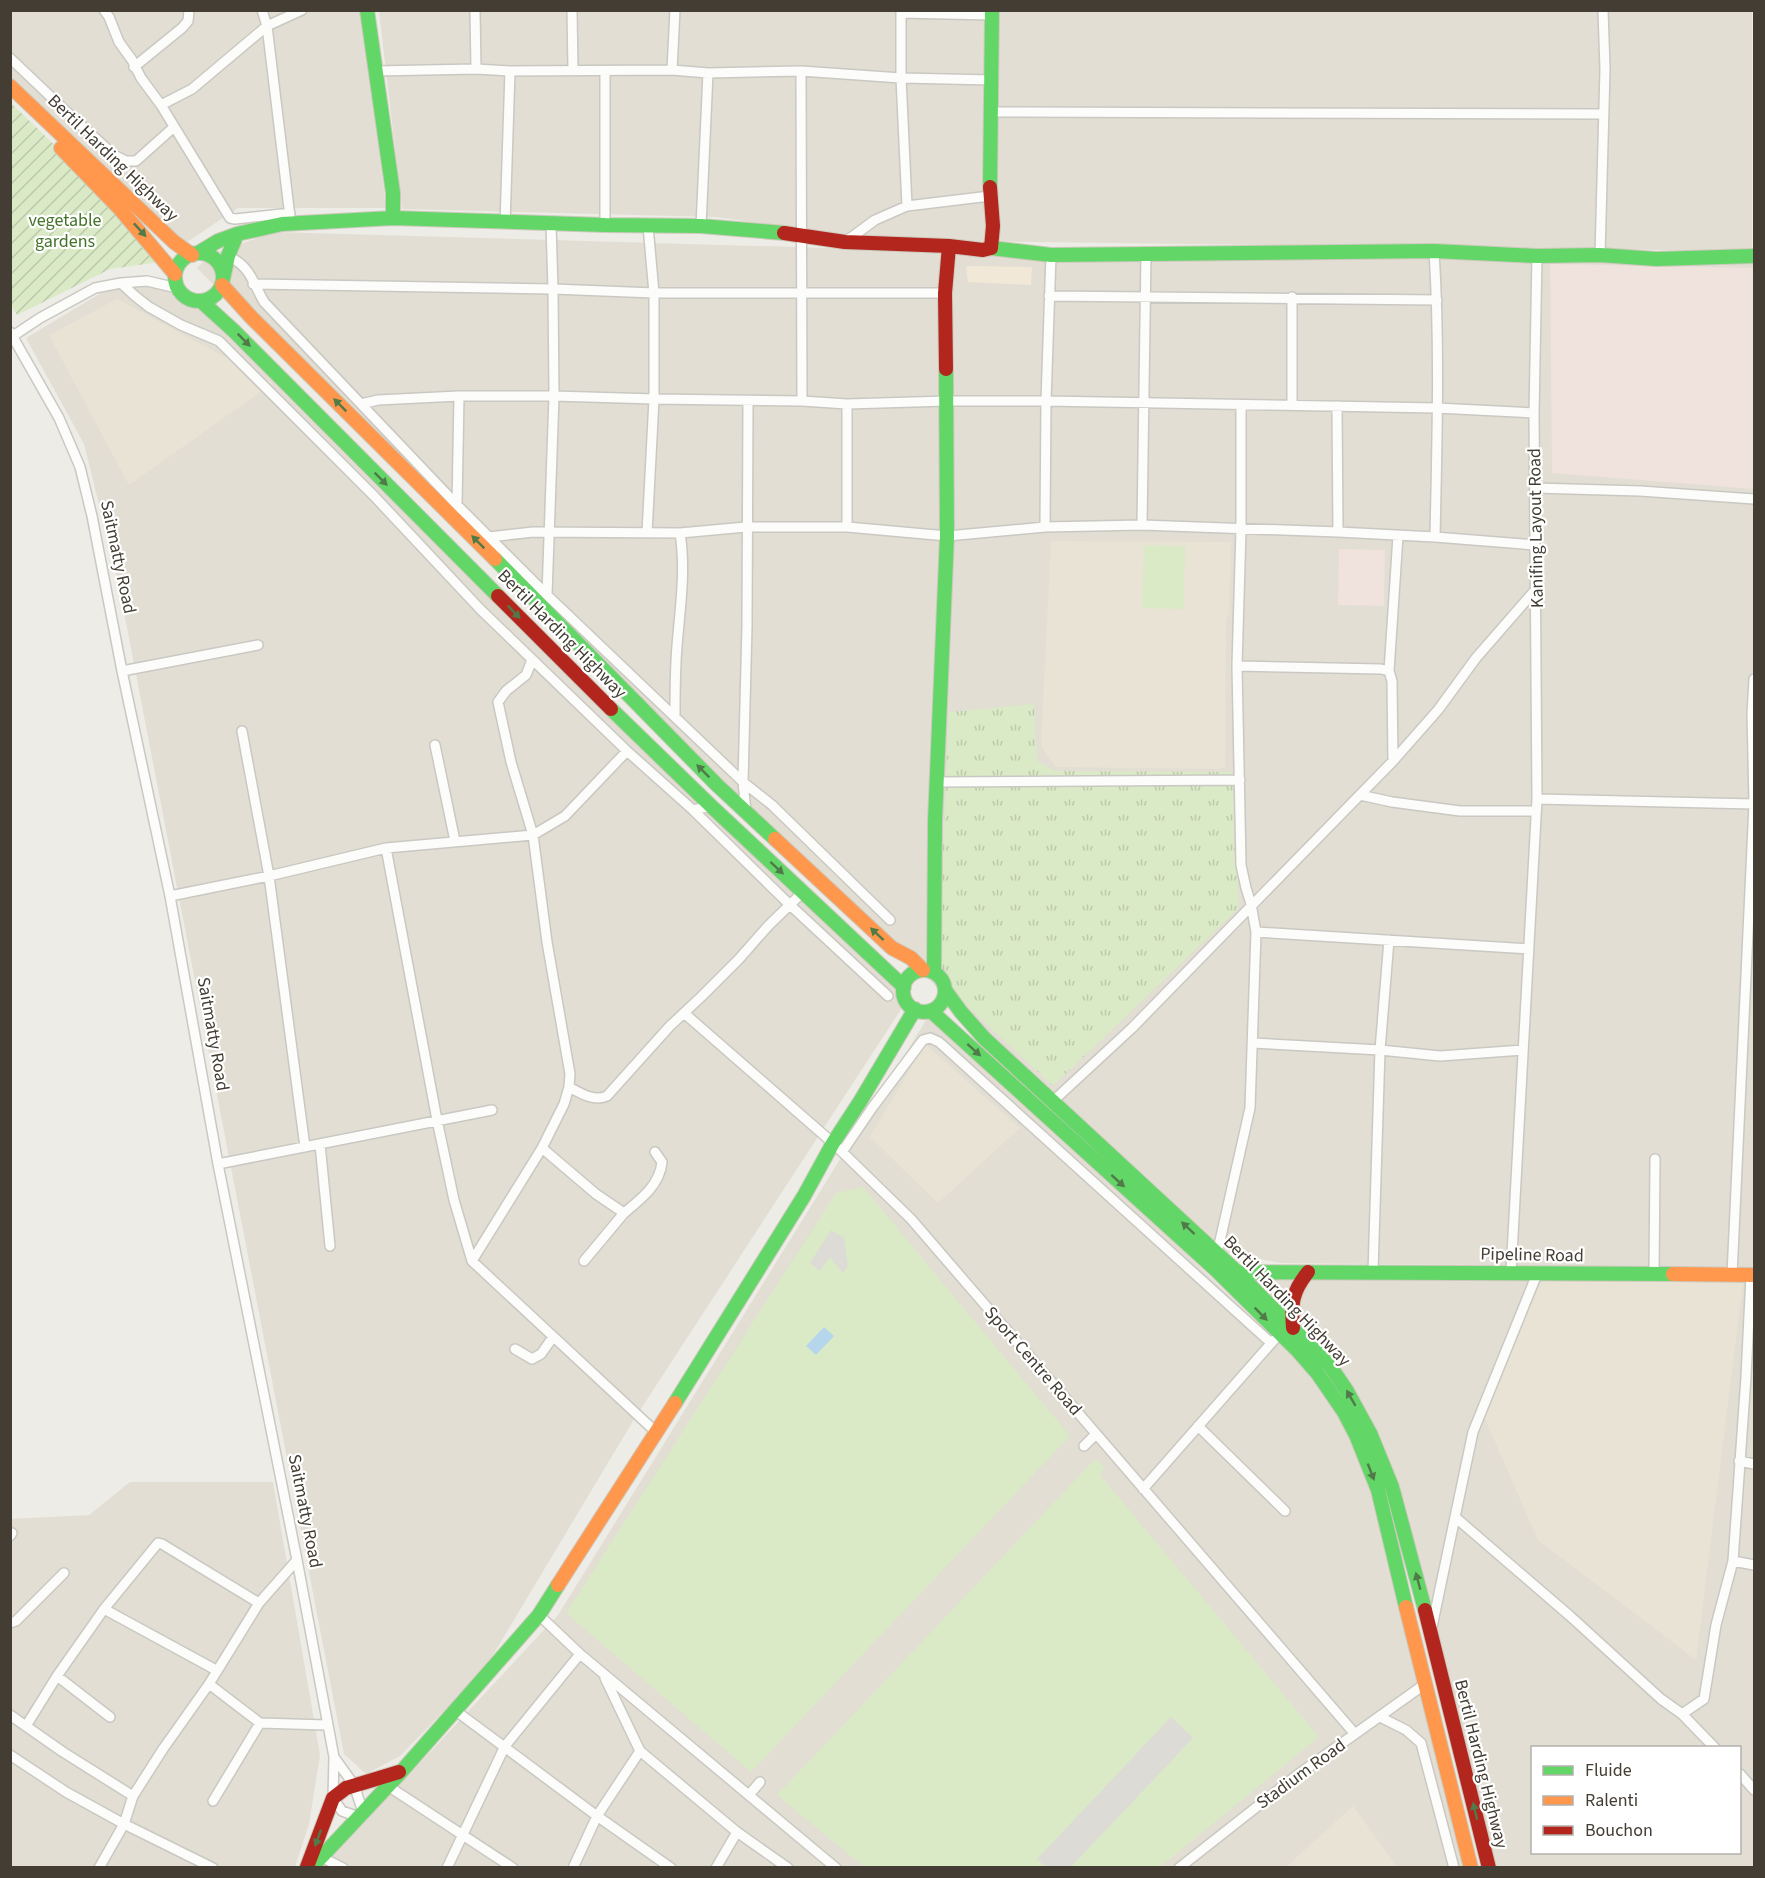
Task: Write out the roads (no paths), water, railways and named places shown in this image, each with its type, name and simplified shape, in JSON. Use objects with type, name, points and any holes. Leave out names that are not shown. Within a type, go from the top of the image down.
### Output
[{"type":"main road","points":[[367,10],[393,193],[393,218]]},
{"type":"main road","points":[[991,248],[993,241],[990,196],[992,13]]},
{"type":"main road","name":"Bertil Harding Highway","points":[[10,86],[174,242],[195,254]]},
{"type":"main road","name":"Bertil Harding Highway","points":[[10,100],[102,189],[147,238],[176,281]]},
{"type":"main road","points":[[237,234],[228,256],[222,282],[213,296],[201,301],[187,298],[176,281],[181,262],[218,241],[237,234],[290,218],[393,218],[550,224],[701,226],[802,235],[845,242],[949,246],[983,250],[991,248],[1051,255],[1434,251],[1537,256],[1600,255],[1656,259],[1755,256]]},
{"type":"main road","points":[[928,971],[947,536],[945,293],[949,246]]},
{"type":"main road","points":[[195,254],[211,257],[216,261],[220,266],[222,282]]},
{"type":"main road","name":"Bertil Harding Highway","points":[[222,282],[252,318],[746,811],[892,948],[928,971]]},
{"type":"main road","name":"Bertil Harding Highway","points":[[201,301],[234,331],[463,563],[711,806],[904,987]]},
{"type":"main road","points":[[928,971],[942,980],[945,995],[940,1005],[931,1011],[915,1010],[907,1002],[903,992],[906,981],[913,973],[928,971]]},
{"type":"main road","name":"Bertil Harding Highway","points":[[945,990],[984,1038],[1237,1272],[1281,1335],[1330,1366],[1347,1391],[1374,1441],[1392,1487],[1489,1868]]},
{"type":"main road","points":[[309,1868],[401,1772],[539,1615],[657,1433],[804,1196],[837,1148],[861,1100],[915,1010]]},
{"type":"main road","name":"Bertil Harding Highway","points":[[931,1011],[1210,1264],[1318,1374],[1333,1395],[1348,1420],[1378,1490],[1471,1868]]},
{"type":"main road","name":"Pipeline Road","points":[[1237,1272],[1753,1275]]},
{"type":"main road","points":[[1281,1335],[1297,1286],[1308,1272]]},
{"type":"main road","points":[[309,1868],[331,1803],[341,1791],[401,1772]]},
{"type":"street","points":[[104,10],[119,42],[161,105],[230,219],[290,218],[267,26],[261,10]]},
{"type":"street","points":[[135,67],[182,28],[188,21],[189,10]]},
{"type":"street","points":[[161,105],[192,89],[267,26],[302,10]]},
{"type":"street","points":[[475,10],[476,69]]},
{"type":"street","points":[[572,10],[573,70]]},
{"type":"street","points":[[672,70],[675,10]]},
{"type":"street","points":[[1600,255],[1605,69],[1604,10]]},
{"type":"street","points":[[908,206],[901,78],[901,12],[992,13]]},
{"type":"street","points":[[10,58],[114,155],[126,161],[136,161],[174,127]]},
{"type":"street","points":[[376,71],[476,69],[605,72],[672,70],[708,73],[801,71],[901,78],[992,80]]},
{"type":"street","points":[[505,222],[510,71]]},
{"type":"street","points":[[801,71],[802,401]]},
{"type":"street","points":[[604,225],[605,72]]},
{"type":"street","points":[[701,226],[708,73]]},
{"type":"street","points":[[990,112],[1602,114]]},
{"type":"street","points":[[845,242],[875,220],[908,206],[990,196]]},
{"type":"street","points":[[547,595],[554,396],[550,224]]},
{"type":"street","points":[[647,533],[654,399],[654,293],[648,226]]},
{"type":"street","points":[[1434,251],[1437,300],[1435,537]]},
{"type":"street","points":[[1142,525],[1146,253]]},
{"type":"street","points":[[1045,527],[1051,255]]},
{"type":"street","points":[[228,256],[237,260],[248,270],[264,302],[457,506],[547,595],[743,782],[772,805],[890,920]]},
{"type":"street","name":"Kanifing Layout Road","points":[[1511,1272],[1537,799],[1534,413],[1537,256]]},
{"type":"street","points":[[12,334],[95,288],[121,283],[176,281]]},
{"type":"street","points":[[121,283],[149,307],[181,325],[219,341],[374,496],[480,609],[532,660],[888,996]]},
{"type":"street","points":[[253,284],[654,293],[945,293]]},
{"type":"street","points":[[1049,296],[1437,300]]},
{"type":"street","points":[[1292,297],[1292,405]]},
{"type":"street","name":"Saitmatty Road","points":[[12,334],[59,418],[80,467],[92,516],[170,896],[218,1164],[334,1757]]},
{"type":"street","points":[[360,404],[378,400],[459,396],[554,396],[847,404],[1046,401],[1292,405],[1534,413]]},
{"type":"street","points":[[457,506],[459,396]]},
{"type":"street","points":[[746,811],[743,782],[747,626],[748,401]]},
{"type":"street","points":[[847,404],[847,527]]},
{"type":"street","points":[[1217,1254],[1250,1108],[1253,1043],[1256,932],[1241,865],[1237,666],[1241,529],[1241,405]]},
{"type":"street","points":[[1337,406],[1338,532]]},
{"type":"street","points":[[1535,488],[1640,491],[1755,499]]},
{"type":"street","points":[[489,537],[533,532],[680,533],[746,526],[847,527],[947,536],[1045,527],[1142,525],[1338,532],[1535,544]]},
{"type":"street","points":[[675,717],[682,578],[680,533]]},
{"type":"street","points":[[1393,761],[1392,681],[1389,671],[1398,536]]},
{"type":"street","points":[[1052,1102],[1132,1028],[1393,761],[1438,710],[1476,658],[1537,588]]},
{"type":"street","points":[[122,671],[258,645]]},
{"type":"street","points":[[472,1261],[542,1148],[564,1104],[569,1087],[568,1057],[547,942],[534,834],[511,762],[498,702],[506,690],[526,675],[532,660]]},
{"type":"street","points":[[1237,666],[1389,671]]},
{"type":"street","points":[[1732,1275],[1754,804],[1752,713],[1755,679]]},
{"type":"street","points":[[242,731],[269,876],[305,1147]]},
{"type":"street","points":[[435,745],[455,841]]},
{"type":"street","points":[[170,896],[269,876],[386,848],[534,834],[565,816],[627,751]]},
{"type":"street","points":[[937,782],[1240,780]]},
{"type":"street","points":[[1360,795],[1422,807],[1460,811],[1536,811]]},
{"type":"street","points":[[1537,799],[1754,804]]},
{"type":"street","points":[[693,810],[711,806]]},
{"type":"street","points":[[386,848],[437,1120],[454,1200],[472,1261],[657,1433]]},
{"type":"street","points":[[569,1087],[594,1098],[607,1096],[802,892]]},
{"type":"street","points":[[1256,932],[1529,949]]},
{"type":"street","points":[[1373,1272],[1380,1050],[1389,940]]},
{"type":"street","name":"Sport Centre Road","points":[[684,1013],[837,1148],[910,1219],[1355,1734]]},
{"type":"street","points":[[837,1148],[872,1108],[923,1040],[930,1038],[939,1042],[1281,1335],[1143,1489]]},
{"type":"street","points":[[1253,1043],[1380,1050],[1440,1056],[1522,1050]]},
{"type":"street","points":[[218,1164],[492,1110]]},
{"type":"street","points":[[320,1144],[330,1246]]},
{"type":"street","points":[[542,1148],[596,1194],[624,1213]]},
{"type":"street","points":[[584,1261],[624,1213],[656,1182],[662,1162],[655,1152]]},
{"type":"street","points":[[1654,1274],[1655,1159]]},
{"type":"street","points":[[1431,1634],[1473,1432],[1537,1274]]},
{"type":"street","points":[[1682,1714],[1704,1699],[1716,1625],[1733,1561],[1739,1461],[1750,1377],[1753,1275]]},
{"type":"street","points":[[515,1349],[532,1359],[541,1354],[553,1337]]},
{"type":"street","points":[[1198,1426],[1285,1511]]},
{"type":"street","points":[[1084,1446],[1096,1434]]},
{"type":"street","points":[[1739,1461],[1755,1464]]},
{"type":"street","points":[[1455,1517],[1570,1616],[1661,1699],[1682,1714],[1713,1746]]},
{"type":"street","points":[[26,1726],[57,1676],[104,1609],[158,1543],[259,1604]]},
{"type":"street","points":[[99,1868],[124,1824],[133,1796],[163,1749],[209,1684],[259,1604],[297,1560]]},
{"type":"street","points":[[1733,1561],[1755,1565]]},
{"type":"street","points":[[10,1623],[16,1621],[64,1573]]},
{"type":"street","points":[[104,1609],[216,1670]]},
{"type":"street","points":[[539,1615],[580,1654],[836,1868]]},
{"type":"street","points":[[447,1868],[505,1746],[580,1654]]},
{"type":"street","points":[[603,1673],[640,1750],[737,1832],[788,1868]]},
{"type":"street","points":[[57,1676],[110,1717]]},
{"type":"street","points":[[209,1684],[260,1723],[326,1725]]},
{"type":"street","name":"Stadium Road","points":[[1179,1868],[1296,1776],[1425,1684]]},
{"type":"street","points":[[456,1711],[671,1868]]},
{"type":"street","points":[[10,1715],[133,1796]]},
{"type":"street","points":[[1380,1717],[1406,1730],[1420,1743],[1454,1868]]},
{"type":"street","points":[[213,1801],[260,1723]]},
{"type":"street","points":[[573,1868],[597,1816],[640,1750]]},
{"type":"street","points":[[10,1755],[66,1792],[213,1868]]},
{"type":"street","points":[[334,1757],[354,1785],[361,1815],[342,1811],[331,1803],[334,1757]]},
{"type":"street","points":[[1741,1775],[1755,1790]]},
{"type":"street","points":[[748,1795],[760,1782]]},
{"type":"street","points":[[388,1786],[513,1868]]},
{"type":"street","points":[[716,1868],[737,1832]]},
{"type":"street","points":[[321,1857],[343,1868]]},
{"type":"water","points":[[824,1327],[834,1336],[816,1355],[806,1346]]},
{"type":"park label","name":"vegetable gardens","points":[[65,230]]}]
